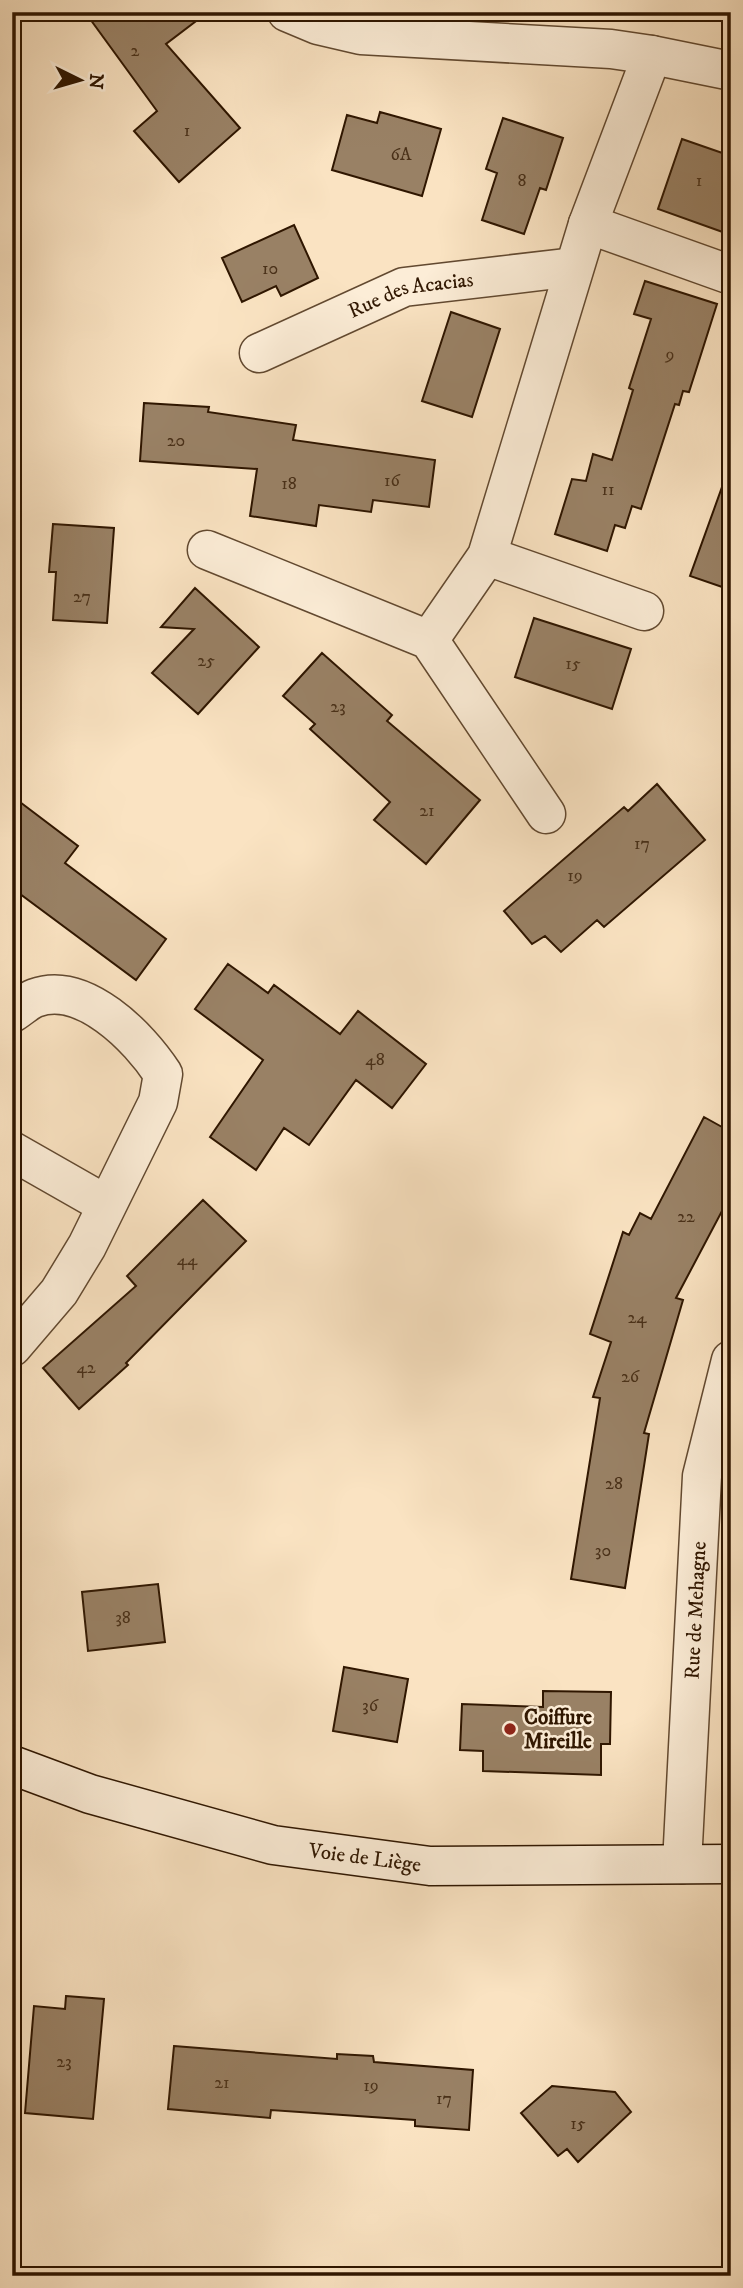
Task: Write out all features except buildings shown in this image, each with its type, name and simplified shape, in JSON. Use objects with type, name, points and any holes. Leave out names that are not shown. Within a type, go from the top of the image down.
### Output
[{"type":"street","points":[[287,12],[318,25],[360,35],[611,49],[731,71]]},
{"type":"street","points":[[429,639],[487,556],[587,224],[652,55]]},
{"type":"street","points":[[587,224],[731,275]]},
{"type":"street","name":"Rue des Acacias","points":[[259,354],[404,287],[574,267]]},
{"type":"street","points":[[207,550],[429,639],[546,814]]},
{"type":"street","points":[[487,556],[643,611]]},
{"type":"street","points":[[12,1013],[34,998],[62,994],[86,1000],[146,1047],[163,1074],[158,1101],[105,1204],[87,1246],[60,1292],[12,1347]]},
{"type":"street","points":[[12,1152],[105,1204]]},
{"type":"street","name":"Rue de Mehagne","points":[[682,1864],[702,1476],[731,1360]]},
{"type":"street","name":"Voie de Liège","points":[[12,1765],[90,1794],[273,1845],[430,1866],[731,1864]]},
{"type":"place","name":"Coiffure Mireille","points":[[510,1729]]}]
